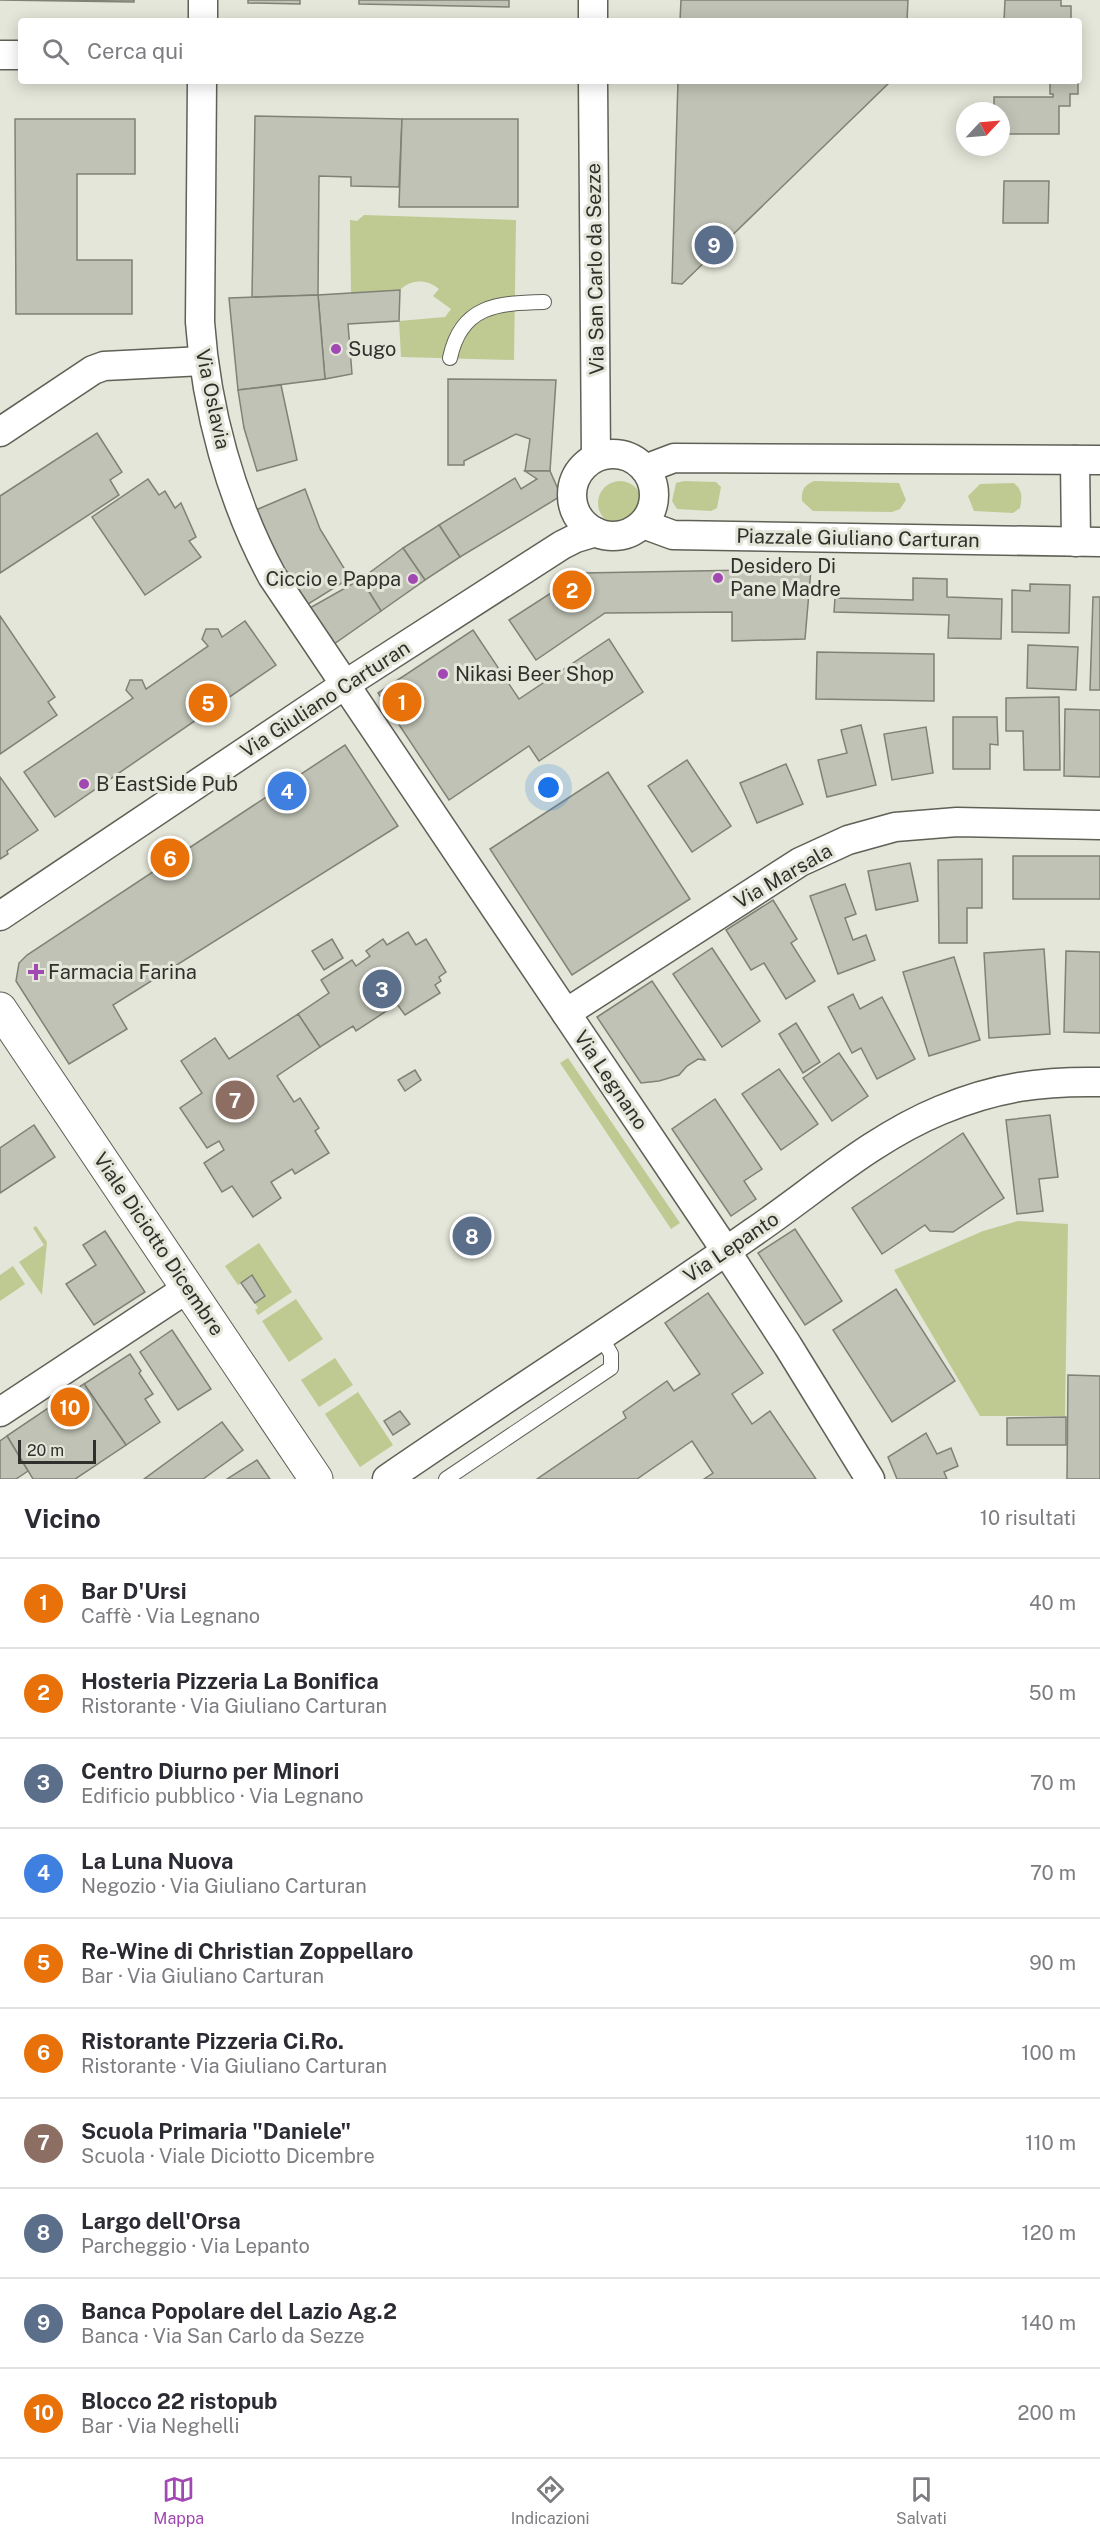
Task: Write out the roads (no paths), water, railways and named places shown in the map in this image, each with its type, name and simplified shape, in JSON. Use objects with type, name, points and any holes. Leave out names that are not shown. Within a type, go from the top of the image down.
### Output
[{"type":"main road","name":"Viale Diciotto Dicembre","points":[[0,1009],[316,1479]]},
{"type":"street","points":[[203,0],[203,18]]},
{"type":"street","points":[[593,0],[593,18]]},
{"type":"street","points":[[0,55],[18,55]]},
{"type":"street","name":"Via Oslavia","points":[[202,84],[200,322],[202,361],[234,488],[257,548],[272,576],[346,684]]},
{"type":"street","name":"Via San Carlo da Sezze","points":[[593,84],[596,457]]},
{"type":"street","points":[[0,432],[93,370],[105,366],[202,361]]},
{"type":"street","points":[[609,454],[623,455],[635,460],[645,469],[654,491],[653,503],[643,524],[620,536],[608,536],[585,525],[577,514],[573,501],[573,488],[577,475],[585,465],[596,457],[609,454]]},
{"type":"street","name":"Piazzale Giuliano Carturan","points":[[643,524],[673,535],[1088,542],[1087,460],[674,458],[645,469]]},
{"type":"street","name":"Via Giuliano Carturan","points":[[0,916],[346,684],[562,545],[596,532]]},
{"type":"street","name":"Via Legnano","points":[[346,684],[726,1251],[795,1356],[870,1479]]},
{"type":"street","name":"Via Marsala","points":[[566,1013],[800,862],[848,840],[895,827],[957,822],[1100,825]]},
{"type":"street","name":"Via Lepanto","points":[[387,1479],[726,1251],[874,1146],[907,1126],[939,1110],[996,1090],[1028,1084],[1100,1082]]},
{"type":"street","points":[[0,1412],[188,1288]]},
{"type":"lane","points":[[450,358],[453,344],[464,326],[487,308],[508,303],[544,302]]},
{"type":"lane","points":[[446,1479],[611,1368],[611,1354],[600,1335]]},
{"type":"place","name":"Banca Popolare del Lazio Ag.2","points":[[714,245]]},
{"type":"place","name":"Sugo","points":[[336,349]]},
{"type":"place","name":"Desidero Di Pane Madre","points":[[718,578]]},
{"type":"place","name":"Ciccio e Pappa","points":[[413,579]]},
{"type":"place","name":"Hosteria Pizzeria La Bonifica","points":[[572,590]]},
{"type":"place","name":"Nikasi Beer Shop","points":[[443,674]]},
{"type":"place","name":"Bar D'Ursi","points":[[402,702]]},
{"type":"place","name":"Re-Wine di Christian Zoppellaro","points":[[208,703]]},
{"type":"place","name":"B EastSide Pub","points":[[84,784]]},
{"type":"place","name":"La Luna Nuova","points":[[287,791]]},
{"type":"place","name":"Ristorante Pizzeria Ci.Ro.","points":[[170,858]]},
{"type":"place","name":"Farmacia Farina","points":[[36,972]]},
{"type":"place","name":"Centro Diurno per Minori","points":[[382,989]]},
{"type":"place","name":"Scuola Primaria \"Daniele\"","points":[[235,1100]]},
{"type":"place","name":"Largo dell'Orsa","points":[[472,1236]]},
{"type":"place","name":"Blocco 22 ristopub","points":[[70,1407]]}]
